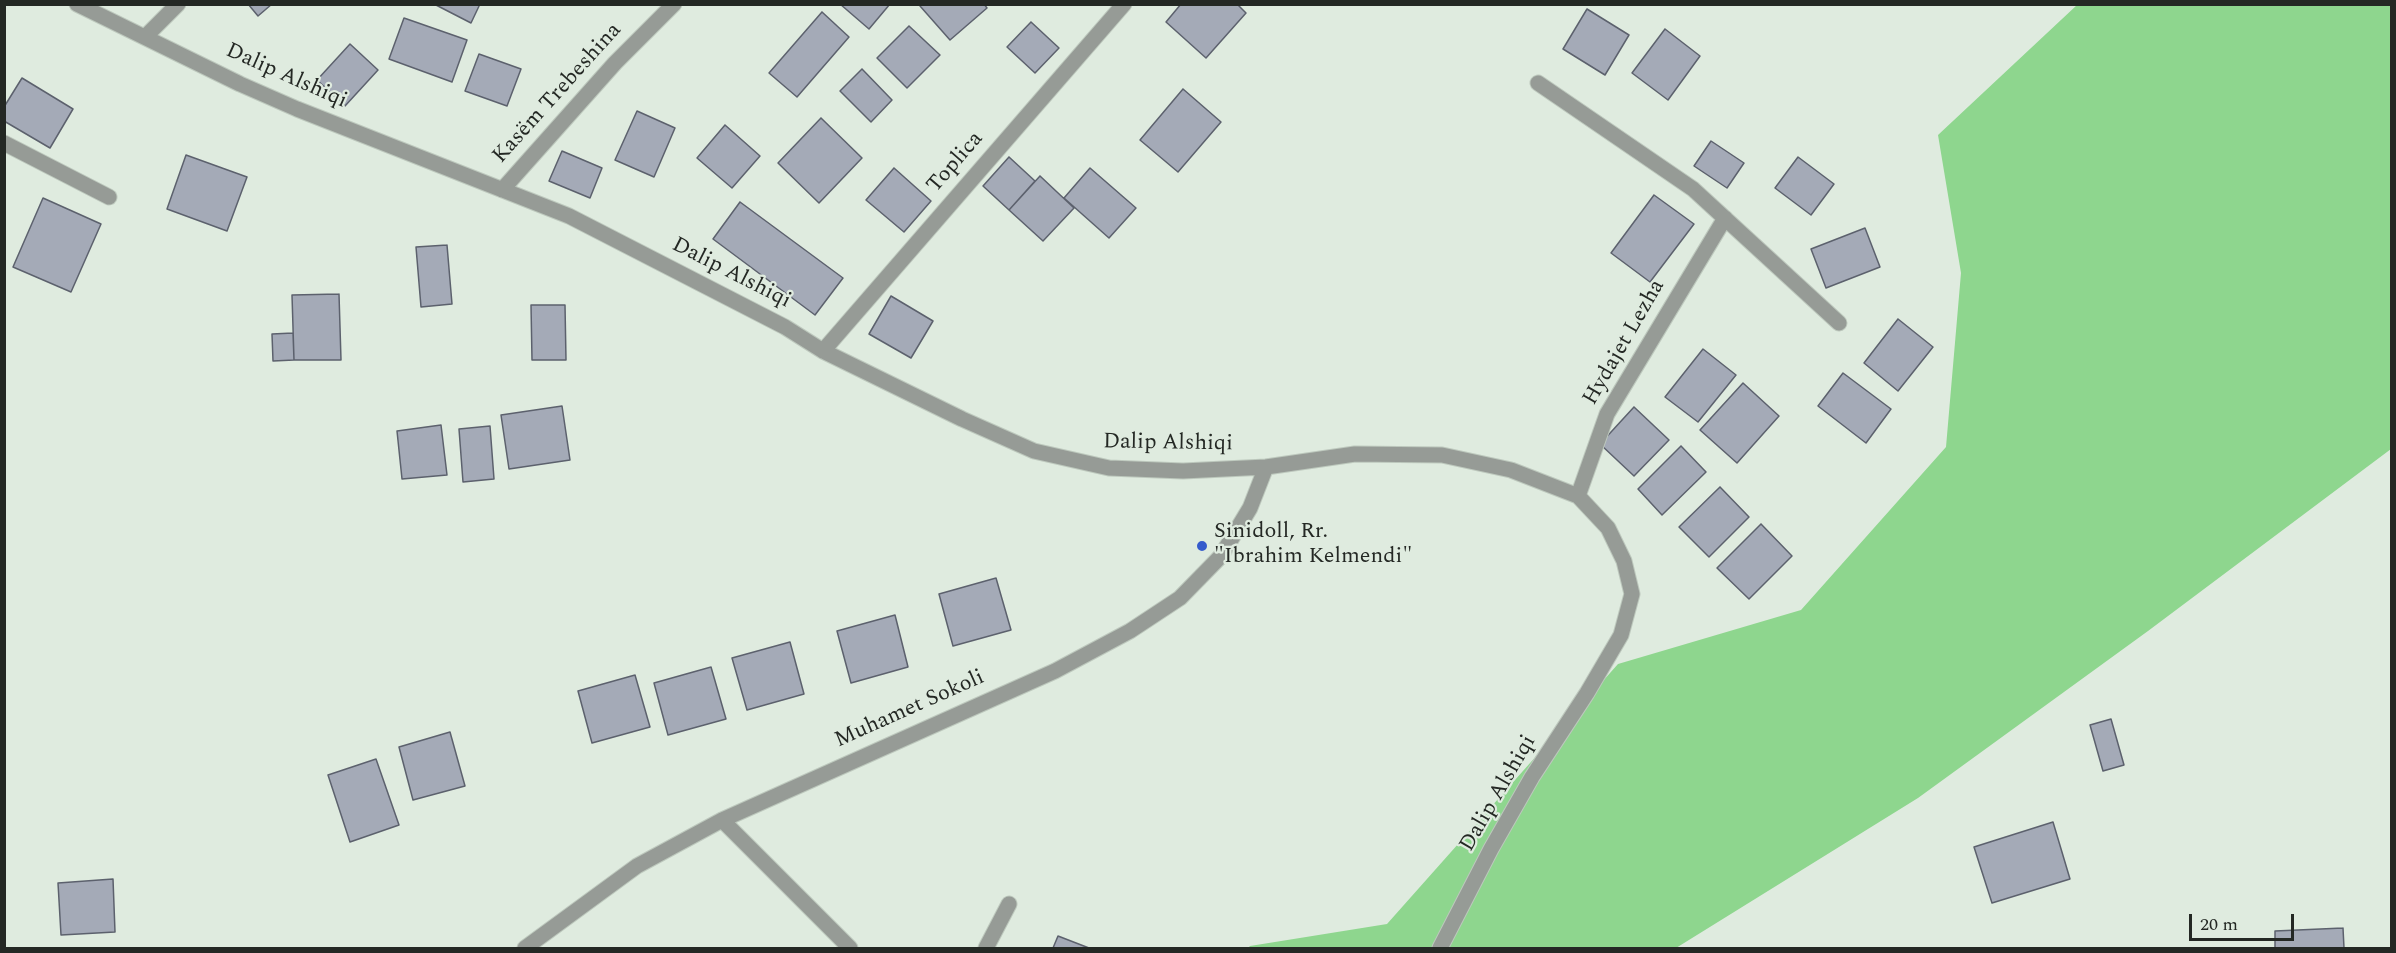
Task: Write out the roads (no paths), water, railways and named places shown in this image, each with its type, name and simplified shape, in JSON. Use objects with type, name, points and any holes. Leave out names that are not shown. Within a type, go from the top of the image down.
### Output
[{"type":"street","name":"Dalip Alshiqi","points":[[77,4],[240,84],[297,109],[569,216],[786,327],[823,351],[962,419],[1034,451],[1109,468],[1183,471],[1266,467],[1355,454],[1442,455],[1511,470],[1578,496],[1608,528],[1624,561],[1632,594],[1621,635],[1587,693],[1532,777],[1491,849],[1440,948]]},
{"type":"street","points":[[145,37],[178,4]]},
{"type":"street","name":"Kasëm Trebeshina","points":[[502,190],[615,63],[674,4]]},
{"type":"street","name":"Toplica","points":[[823,351],[1124,4]]},
{"type":"street","points":[[1538,83],[1694,189],[1839,323]]},
{"type":"street","points":[[4,143],[108,197]]},
{"type":"street","name":"Hydajet Lezha","points":[[1578,496],[1607,414],[1725,218]]},
{"type":"street","name":"Muhamet Sokoli","points":[[525,948],[637,866],[722,820],[1055,671],[1130,631],[1180,598],[1221,556],[1250,508],[1266,467]]},
{"type":"street","points":[[722,820],[850,948]]},
{"type":"street","points":[[986,948],[1009,904]]},
{"type":"place","name":"Sinidoll, Rr. \"Ibrahim Kelmendi\"","points":[[1202,546]]}]
